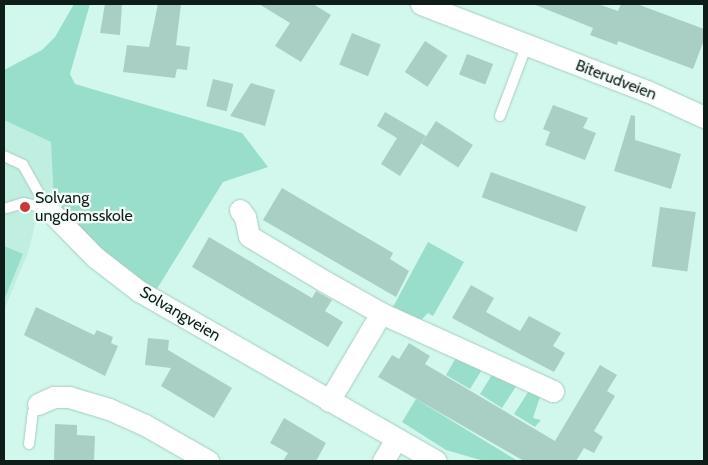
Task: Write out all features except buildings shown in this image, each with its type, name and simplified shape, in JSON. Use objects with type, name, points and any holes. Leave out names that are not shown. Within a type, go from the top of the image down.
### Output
[{"type":"street","name":"Biterudveien","points":[[421,4],[647,91],[704,117]]},
{"type":"street","name":"Solvangveien","points":[[47,208],[95,257],[139,291],[328,401],[436,461]]},
{"type":"street","points":[[240,210],[245,217],[249,236],[381,313],[554,391]]},
{"type":"street","points":[[328,401],[381,313]]},
{"type":"street","points":[[38,404],[54,397],[69,397],[109,409],[145,424],[208,461]]},
{"type":"street","points":[[383,461],[396,439]]},
{"type":"lane","points":[[500,116],[526,46]]},
{"type":"lane","points":[[4,156],[23,165],[47,208]]},
{"type":"lane","points":[[7,208],[23,203],[47,208]]},
{"type":"lane","points":[[29,444],[34,412],[38,404]]},
{"type":"shaded area","points":[[74,4],[90,4],[70,74],[75,84],[242,133],[268,167],[223,182],[155,292],[113,265],[54,202],[51,142],[4,120],[4,70],[42,50],[55,37]]},
{"type":"shaded area","name":"Solvang ungdomsskole","points":[[4,118],[67,144],[54,198],[37,217],[28,253],[4,310]]},
{"type":"shaded area","points":[[428,242],[464,262],[433,316],[428,313],[421,320],[393,307]]},
{"type":"shaded area","points":[[4,246],[23,254],[4,300]]},
{"type":"shaded area","points":[[457,356],[485,365],[470,389],[446,375]]},
{"type":"shaded area","points":[[493,373],[519,382],[502,408],[480,394]]},
{"type":"shaded area","points":[[532,386],[540,397],[533,418],[541,420],[535,427],[514,414]]},
{"type":"shaded area","points":[[416,399],[516,460],[484,461],[446,450],[402,422]]},
{"type":"place","name":"Solvang ungdomsskole","points":[[25,207]]}]
